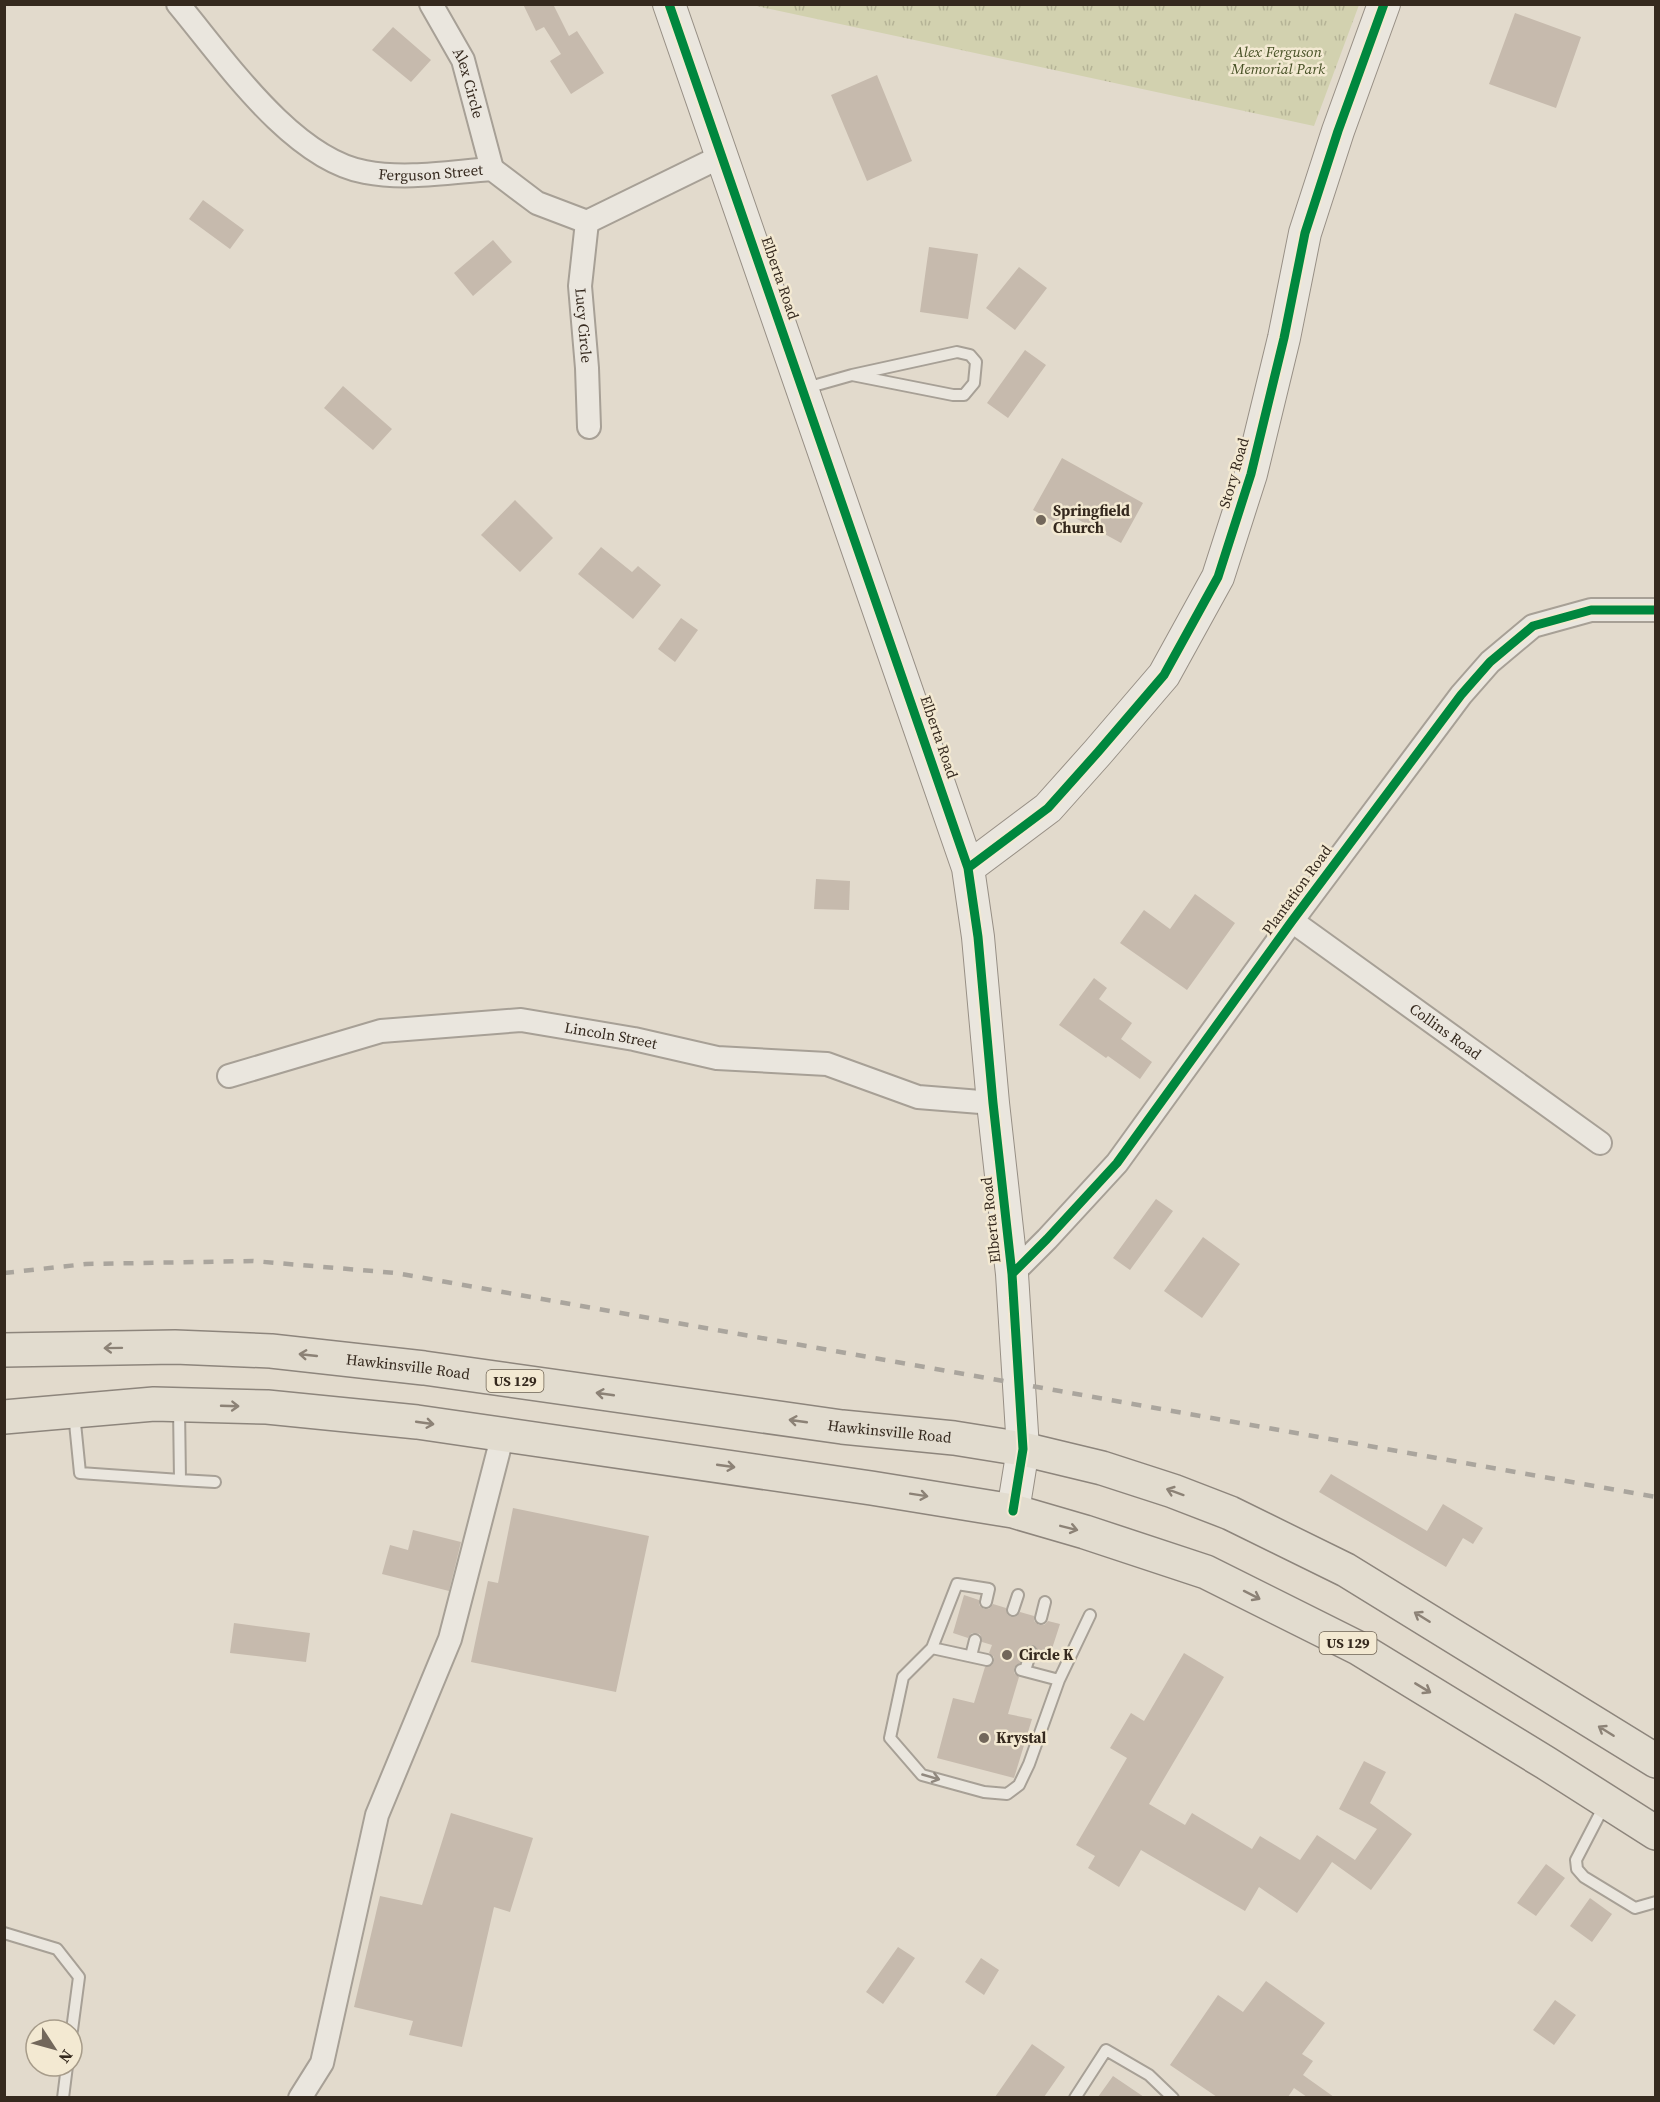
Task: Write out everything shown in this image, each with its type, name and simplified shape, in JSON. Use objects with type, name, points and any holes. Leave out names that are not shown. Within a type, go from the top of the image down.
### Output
[{"type":"main road","name":"Hawkinsville Road","points":[[4,1350],[175,1347],[271,1351],[424,1368],[842,1428],[954,1438],[1023,1449]]},
{"type":"main road","name":"US 129","points":[[4,1417],[154,1404],[267,1407],[417,1422],[1013,1511],[1206,1572],[1358,1648],[1656,1833]]},
{"type":"main road","name":"US 129","points":[[1023,1449],[1102,1468],[1173,1491],[1230,1513],[1347,1570],[1656,1761]]},
{"type":"street","name":"Ferguson Street","points":[[178,4],[252,93],[287,129],[324,158],[362,172],[394,176],[492,169],[537,203],[587,222]]},
{"type":"street","name":"Alex Circle","points":[[431,4],[463,60],[492,169]]},
{"type":"street","name":"Elberta Road","points":[[669,4],[968,868],[978,937],[1012,1274],[1023,1449],[1013,1511]]},
{"type":"street","name":"Story Road","points":[[968,868],[1048,808],[1098,752],[1164,675],[1218,577],[1251,474],[1284,339],[1305,233],[1338,131],[1384,4]]},
{"type":"street","points":[[587,222],[722,156]]},
{"type":"street","name":"Lucy Circle","points":[[587,222],[580,286],[589,427]]},
{"type":"street","name":"Plantation Road","points":[[1012,1274],[1117,1163],[1292,921],[1461,695],[1490,662],[1533,626],[1591,610],[1656,610]]},
{"type":"street","name":"Collins Road","points":[[1292,921],[1600,1143]]},
{"type":"street","name":"Lincoln Street","points":[[230,1076],[381,1031],[521,1020],[634,1039],[717,1058],[827,1064],[918,1097],[993,1103]]},
{"type":"street","points":[[300,2097],[322,2063],[377,1815],[450,1639],[503,1434]]},
{"type":"lane","points":[[803,389],[852,375],[957,352],[970,355],[976,362],[974,382],[964,395],[953,395],[852,375]]},
{"type":"lane","points":[[179,1404],[180,1480]]},
{"type":"lane","points":[[74,1411],[80,1473],[214,1482]]},
{"type":"lane","points":[[986,1602],[989,1589],[957,1584],[932,1648],[903,1677],[890,1738],[922,1775],[984,1792],[1007,1794],[1019,1785],[1029,1764],[1059,1680],[1090,1615]]},
{"type":"lane","points":[[1013,1610],[1018,1595]]},
{"type":"lane","points":[[1041,1618],[1045,1602]]},
{"type":"lane","points":[[972,1656],[975,1640]]},
{"type":"lane","points":[[932,1648],[987,1660]]},
{"type":"lane","points":[[1031,1652],[1023,1670],[1059,1680]]},
{"type":"lane","points":[[1606,1802],[1576,1860],[1577,1869],[1584,1877],[1635,1908],[1656,1902]]},
{"type":"lane","points":[[4,1933],[57,1949],[79,1977],[74,2018]]},
{"type":"lane","points":[[1075,2097],[1106,2049],[1149,2075],[1173,2097]]},
{"type":"lane","points":[[63,2097],[65,2078]]},
{"type":"green space","name":"Alex Ferguson Memorial Park","points":[[752,5],[1359,5],[1314,126]]},
{"type":"building","points":[[523,4],[553,4],[569,36],[577,31],[604,73],[571,94],[550,61],[561,54],[544,27],[536,31]]},
{"type":"building","points":[[1515,13],[1581,37],[1556,108],[1489,84]]},
{"type":"building","points":[[393,27],[431,60],[411,82],[372,50]]},
{"type":"building","points":[[877,75],[912,161],[867,181],[831,95]]},
{"type":"building","points":[[203,200],[244,230],[230,249],[189,219]]},
{"type":"building","points":[[493,240],[512,262],[473,296],[454,273]]},
{"type":"building","points":[[929,247],[978,254],[968,319],[920,312]]},
{"type":"building","points":[[1019,267],[1047,288],[1015,330],[986,308]]},
{"type":"building","points":[[1025,350],[1046,365],[1008,418],[987,403]]},
{"type":"building","points":[[343,386],[392,429],[373,450],[324,408]]},
{"type":"building","points":[[1062,458],[1143,503],[1121,543],[1068,514],[1061,525],[1033,510]]},
{"type":"building","points":[[515,500],[553,538],[520,572],[481,535]]},
{"type":"building","points":[[601,547],[632,572],[638,566],[661,585],[633,619],[578,574]]},
{"type":"building","points":[[681,618],[698,630],[675,662],[658,649]]},
{"type":"building","points":[[816,879],[850,881],[849,910],[814,909]]},
{"type":"building","points":[[1195,894],[1235,923],[1187,990],[1120,943],[1144,910],[1170,929]]},
{"type":"building","points":[[1094,978],[1107,988],[1099,999],[1132,1023],[1121,1039],[1152,1062],[1140,1079],[1059,1025]]},
{"type":"building","points":[[1156,1199],[1173,1211],[1130,1270],[1113,1258]]},
{"type":"building","points":[[1203,1237],[1240,1264],[1202,1318],[1164,1291]]},
{"type":"building","points":[[1331,1474],[1427,1531],[1443,1504],[1483,1528],[1473,1544],[1463,1538],[1446,1567],[1319,1492]]},
{"type":"building","points":[[513,1508],[649,1536],[616,1692],[471,1662],[488,1581],[498,1583]]},
{"type":"building","points":[[413,1530],[461,1542],[449,1591],[382,1574],[390,1545],[408,1550]]},
{"type":"building","points":[[964,1595],[979,1600],[979,1605],[984,1609],[989,1609],[993,1604],[1006,1608],[1007,1614],[1011,1617],[1017,1616],[1020,1612],[1034,1616],[1034,1621],[1039,1625],[1044,1625],[1048,1621],[1060,1624],[1049,1658],[1038,1654],[1036,1647],[1029,1645],[1024,1649],[1020,1663],[1014,1668],[1014,1673],[1019,1677],[1008,1714],[1032,1719],[1014,1778],[937,1758],[953,1698],[974,1703],[985,1667],[992,1665],[994,1661],[994,1657],[989,1653],[992,1645],[982,1642],[980,1634],[972,1633],[968,1638],[953,1633]]},
{"type":"building","points":[[234,1623],[310,1633],[306,1662],[230,1653]]},
{"type":"building","points":[[1184,1653],[1224,1677],[1149,1804],[1185,1825],[1192,1813],[1252,1849],[1260,1836],[1300,1860],[1317,1835],[1355,1860],[1377,1829],[1339,1809],[1364,1761],[1386,1772],[1370,1803],[1412,1834],[1371,1890],[1332,1862],[1297,1913],[1259,1887],[1245,1911],[1141,1850],[1119,1887],[1088,1868],[1095,1856],[1076,1845],[1127,1758],[1110,1748],[1131,1713],[1144,1721]]},
{"type":"building","points":[[451,1813],[533,1838],[510,1912],[494,1907],[462,2047],[409,2035],[413,2021],[354,2007],[380,1896],[422,1905]]},
{"type":"building","points":[[1546,1864],[1565,1878],[1536,1916],[1517,1903]]},
{"type":"building","points":[[1590,1898],[1612,1914],[1592,1942],[1570,1926]]},
{"type":"building","points":[[898,1947],[915,1958],[883,2004],[866,1992]]},
{"type":"building","points":[[981,1958],[999,1970],[984,1995],[965,1982]]},
{"type":"building","points":[[1266,1981],[1325,2023],[1302,2054],[1313,2061],[1303,2075],[1334,2097],[1307,2097],[1294,2088],[1288,2097],[1217,2097],[1170,2065],[1218,1995],[1243,2012]]},
{"type":"building","points":[[1555,2000],[1576,2015],[1554,2045],[1533,2030]]},
{"type":"building","points":[[1032,2044],[1065,2067],[1044,2097],[995,2097]]},
{"type":"building","points":[[1113,2076],[1144,2097],[1098,2097]]},
{"type":"railway","points":[[4,1273],[86,1264],[253,1261],[396,1273],[1656,1497]]},
{"type":"cycle path","points":[[669,4],[968,868],[978,937],[1012,1274],[1023,1449],[1013,1511]]},
{"type":"cycle path","points":[[968,868],[1048,808],[1098,752],[1164,675],[1218,577],[1251,474],[1284,338],[1305,233],[1338,131],[1384,4]]},
{"type":"cycle path","points":[[1012,1274],[1117,1163],[1292,921],[1461,695],[1490,662],[1533,626],[1591,610],[1656,610]]},
{"type":"place","name":"Springfield Church","points":[[1041,520]]},
{"type":"place","name":"Circle K","points":[[1007,1655]]},
{"type":"place","name":"Krystal","points":[[984,1738]]}]
